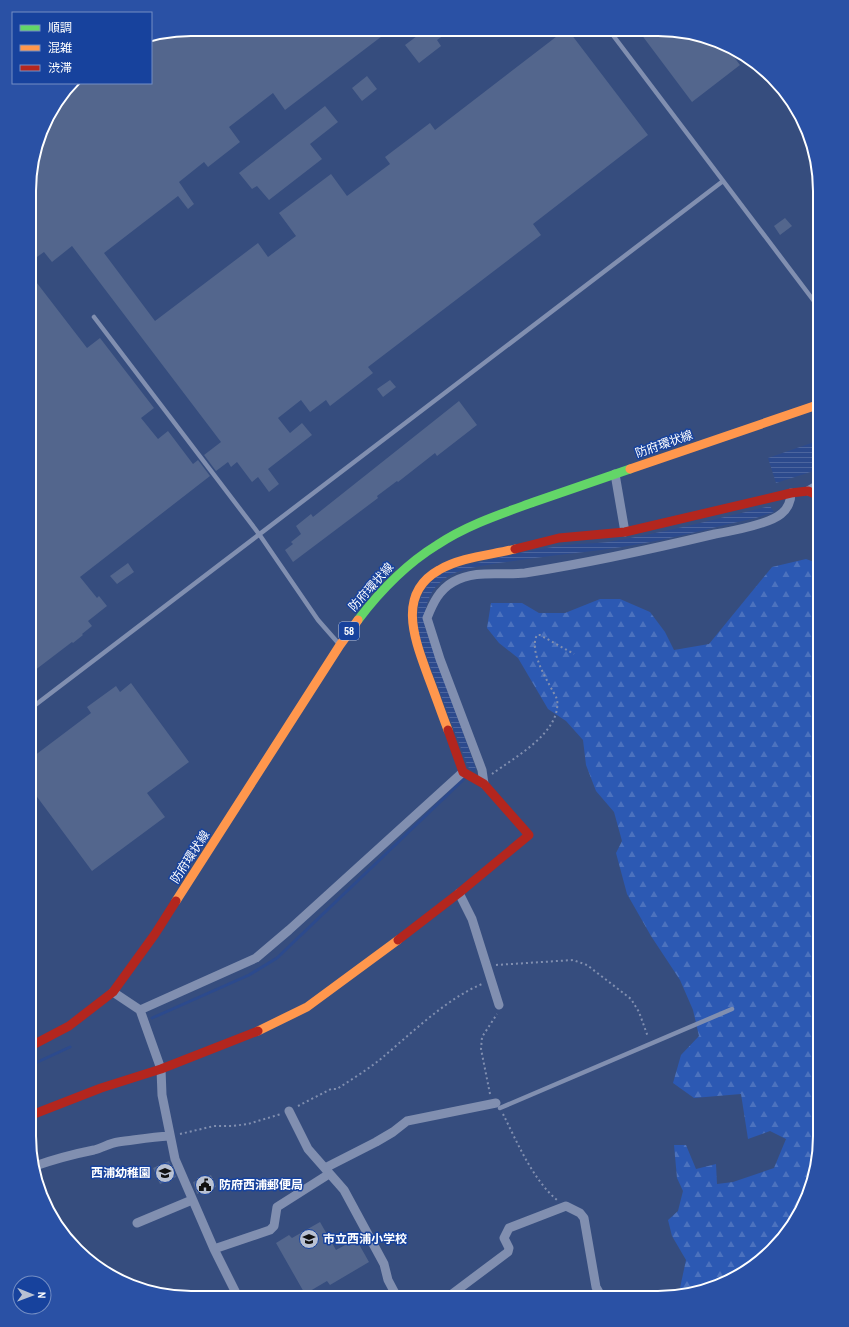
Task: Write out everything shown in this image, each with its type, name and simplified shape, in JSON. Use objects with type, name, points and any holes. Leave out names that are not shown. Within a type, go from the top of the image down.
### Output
[{"type":"street","name":"防府環状線","points":[[36,1044],[69,1026],[113,992],[155,934],[340,645],[362,614],[399,574],[455,534],[500,514],[813,406]]},
{"type":"street","points":[[615,474],[625,532]]},
{"type":"street","points":[[36,1113],[101,1088],[161,1069],[254,1034],[307,1007],[371,961],[459,893],[529,835],[484,782],[463,772],[415,640],[411,610],[414,598],[425,580],[437,570],[452,564],[559,538],[625,532],[791,493],[808,491],[813,488]]},
{"type":"street","points":[[808,491],[813,493]]},
{"type":"street","points":[[484,782],[482,770],[440,659],[427,618],[434,600],[446,587],[455,581],[478,574],[523,573],[672,544],[754,526],[781,514],[791,500],[791,493]]},
{"type":"street","points":[[140,1010],[256,958],[289,930],[463,772]]},
{"type":"street","points":[[459,893],[472,919],[499,1005]]},
{"type":"street","points":[[113,992],[140,1010],[161,1069],[162,1095],[169,1136],[175,1159],[214,1249],[235,1291]]},
{"type":"street","points":[[214,1249],[270,1230],[274,1226],[277,1207],[327,1171],[376,1142],[407,1121],[498,1105]]},
{"type":"street","points":[[288,1111],[308,1149],[344,1190],[384,1264],[388,1280],[394,1291]]},
{"type":"street","points":[[39,1165],[64,1156],[94,1150],[118,1142],[124,1142],[137,1138],[169,1136]]},
{"type":"street","points":[[137,1223],[192,1200]]},
{"type":"street","points":[[456,1291],[508,1252],[509,1248],[504,1238],[509,1228],[566,1206],[580,1213],[584,1218],[596,1286],[598,1291]]},
{"type":"lane","points":[[614,36],[813,300]]},
{"type":"lane","points":[[36,704],[723,181]]},
{"type":"lane","points":[[94,317],[259,534],[318,620],[340,645]]},
{"type":"lane","points":[[498,1105],[651,1044],[732,1009]]},
{"type":"path","points":[[484,782],[544,735],[555,719],[558,704],[557,699],[537,658],[534,641],[537,635],[540,635],[574,654]]},
{"type":"path","points":[[487,966],[573,960],[588,965],[602,974],[631,999],[639,1012],[651,1044]]},
{"type":"path","points":[[169,1136],[214,1126],[248,1124],[274,1117],[331,1089],[337,1089],[383,1057],[396,1045],[468,990],[491,980]]},
{"type":"path","points":[[499,1005],[493,1022],[485,1029],[482,1037],[482,1050],[489,1094],[498,1105],[520,1148],[542,1183],[552,1195],[566,1206]]},
{"type":"green space","points":[[806,559],[813,562],[812,1156],[805,1186],[797,1204],[787,1222],[774,1238],[752,1259],[726,1275],[708,1283],[680,1290],[686,1260],[672,1236],[668,1220],[678,1211],[683,1191],[677,1178],[674,1145],[686,1145],[696,1169],[716,1164],[717,1184],[733,1182],[774,1168],[786,1139],[770,1131],[748,1139],[741,1094],[694,1098],[673,1083],[681,1055],[699,1036],[693,1010],[680,980],[651,936],[627,894],[616,853],[622,841],[614,812],[596,791],[586,765],[583,740],[566,721],[548,709],[518,658],[499,643],[487,628],[491,603],[522,603],[539,613],[565,613],[600,599],[620,599],[650,612],[665,632],[674,650],[709,644],[772,567]]},
{"type":"shaded area","points":[[813,442],[813,471],[776,483],[768,458]]},
{"type":"shaded area","points":[[770,506],[774,512],[756,518],[679,536],[601,550],[478,566],[450,575],[439,583],[428,600],[425,613],[425,627],[476,769],[474,772],[468,767],[420,639],[418,630],[418,613],[421,597],[430,583],[446,571],[521,553],[566,545],[603,543],[689,526]]},
{"type":"building","points":[[382,36],[285,110],[273,93],[229,127],[240,142],[208,167],[204,162],[179,182],[194,204],[188,209],[178,196],[104,253],[155,321],[258,243],[268,257],[296,236],[279,213],[331,174],[347,196],[390,164],[385,157],[430,123],[435,130],[557,36],[573,36],[648,135],[533,224],[541,235],[368,367],[373,373],[330,406],[326,400],[310,412],[301,400],[278,418],[290,433],[302,423],[312,435],[268,469],[279,484],[269,492],[258,477],[252,482],[237,462],[231,467],[228,462],[216,471],[204,455],[221,442],[72,246],[52,262],[44,252],[36,258],[37,171],[44,141],[62,105],[80,84],[152,84],[152,41],[171,37]]},
{"type":"building","points":[[417,36],[443,36],[437,40],[441,46],[419,63],[405,45]]},
{"type":"building","points":[[642,36],[668,36],[698,41],[733,56],[740,65],[692,102]]},
{"type":"building","points":[[367,76],[377,89],[362,101],[352,88]]},
{"type":"building","points":[[325,106],[338,122],[310,144],[322,159],[269,200],[257,186],[252,189],[239,173]]},
{"type":"building","points":[[785,218],[792,226],[780,235],[774,226]]},
{"type":"building","points":[[36,282],[87,348],[100,338],[154,408],[141,418],[158,439],[168,431],[193,464],[198,460],[210,476],[80,577],[97,598],[99,596],[107,606],[88,621],[92,626],[73,643],[72,642],[36,669]]},
{"type":"building","points":[[390,380],[396,387],[383,397],[377,389]]},
{"type":"building","points":[[459,401],[477,425],[437,456],[435,453],[398,482],[397,481],[377,496],[378,498],[293,562],[285,550],[293,544],[291,542],[301,534],[296,526],[311,514],[313,517]]},
{"type":"building","points":[[128,563],[134,572],[117,584],[110,576]]},
{"type":"building","points":[[131,683],[189,762],[147,793],[165,817],[92,871],[36,795],[36,754],[91,713],[87,707],[116,686],[120,692]]},
{"type":"building","points":[[169,1161],[176,1177],[160,1184],[153,1168]]},
{"type":"building","points":[[211,1175],[216,1187],[197,1194],[193,1182]]},
{"type":"building","points":[[320,1222],[336,1250],[356,1239],[369,1262],[330,1285],[327,1281],[310,1291],[303,1291],[276,1243],[289,1235],[292,1238]]},
{"type":"waterway","points":[[152,1018],[249,975],[277,958],[465,778]]},
{"type":"waterway","points":[[36,1063],[70,1047]]},
{"type":"traffic: fast","points":[[358,620],[384,589],[404,569],[426,552],[448,538],[497,516],[630,469]]},
{"type":"traffic: slow","points":[[630,469],[813,406]]},
{"type":"traffic: slow","points":[[448,730],[414,633],[412,618],[413,605],[417,592],[426,580],[439,570],[457,562],[515,549]]},
{"type":"traffic: slow","points":[[176,901],[340,645],[358,620]]},
{"type":"traffic: slow","points":[[258,1031],[307,1007],[398,940]]},
{"type":"traffic: jam","points":[[515,549],[559,538],[625,532],[791,493],[808,491],[813,493]]},
{"type":"traffic: jam","points":[[398,940],[459,893],[529,835],[484,784],[463,772],[448,730]]},
{"type":"traffic: jam","points":[[36,1043],[69,1026],[113,992],[155,934],[176,901]]},
{"type":"traffic: jam","points":[[36,1113],[101,1088],[161,1069],[258,1031]]},
{"type":"place","name":"西浦幼稚園","points":[[165,1173]]},
{"type":"place","name":"防府西浦郵便局","points":[[205,1185]]},
{"type":"place","name":"市立西浦小学校","points":[[309,1239]]}]
